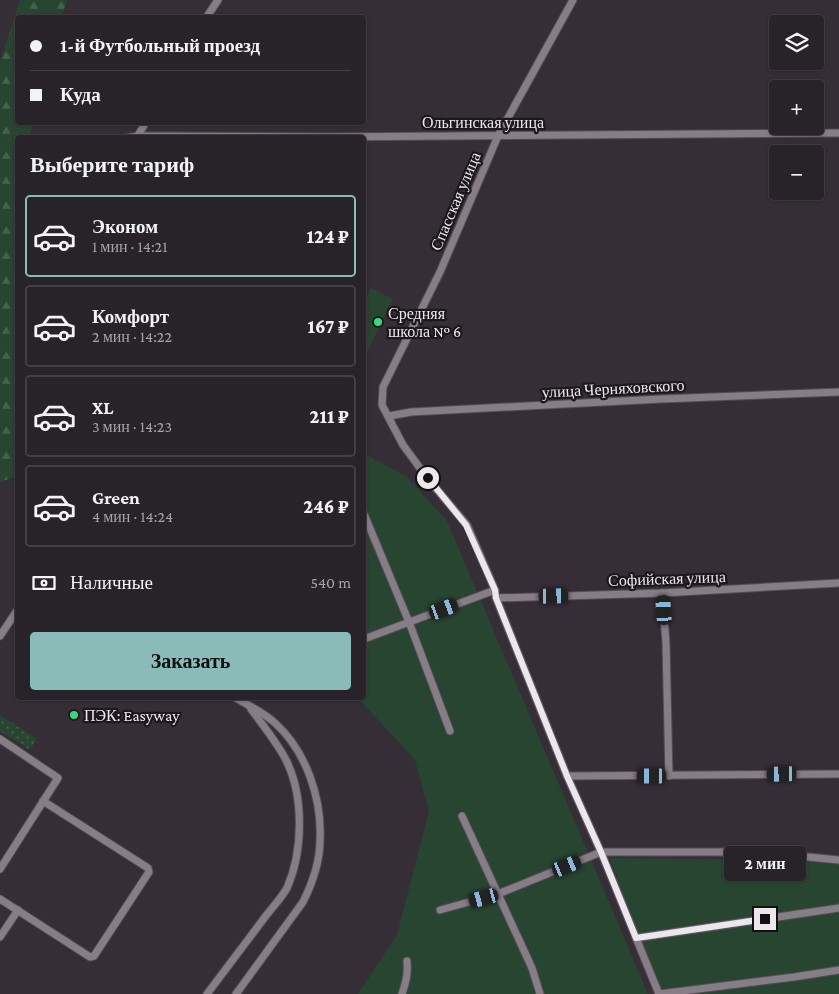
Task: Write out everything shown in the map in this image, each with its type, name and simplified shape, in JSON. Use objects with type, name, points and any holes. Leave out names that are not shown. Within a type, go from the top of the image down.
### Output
[{"type":"street","points":[[208,15],[218,0]]},
{"type":"street","name":"Спасская улица","points":[[573,0],[498,136],[440,272],[383,386],[382,405],[403,445],[466,525],[567,776],[601,852],[659,994]]},
{"type":"street","name":"Ольгинская улица","points":[[366,137],[839,133]]},
{"type":"street","name":"улица Черняховского","points":[[389,416],[411,412],[839,392]]},
{"type":"street","points":[[366,519],[410,622],[450,731]]},
{"type":"street","name":"Софийская улица","points":[[366,637],[495,594],[662,593],[839,583]]},
{"type":"street","points":[[662,593],[666,644],[669,776]]},
{"type":"street","points":[[0,636],[15,614]]},
{"type":"street","points":[[236,994],[303,902],[309,890],[316,865],[320,840],[319,814],[314,790],[305,764],[294,744],[274,722],[239,700]]},
{"type":"street","points":[[207,994],[286,889],[296,862],[300,826],[299,800],[295,782],[287,761],[268,731],[248,705]]},
{"type":"street","points":[[0,740],[58,778],[0,869]]},
{"type":"street","points":[[567,776],[839,774]]},
{"type":"street","points":[[0,899],[92,957],[149,870],[43,801]]},
{"type":"street","points":[[462,816],[532,968],[540,994]]},
{"type":"street","points":[[440,910],[498,894],[601,852],[758,852],[839,860]]},
{"type":"street","points":[[636,938],[839,908]]},
{"type":"street","points":[[0,937],[18,910]]},
{"type":"street","points":[[402,994],[408,974],[408,962]]},
{"type":"street","points":[[659,994],[839,970]]},
{"type":"green space","points":[[20,0],[67,0],[63,15],[15,15]]},
{"type":"green space","points":[[15,16],[15,125],[32,125],[30,135],[15,135],[15,477],[0,482],[0,62]]},
{"type":"green space","points":[[371,288],[393,299],[367,352],[366,351],[366,299]]},
{"type":"green space","points":[[366,455],[406,476],[447,521],[648,994],[358,994],[397,935],[429,811],[415,760],[360,700],[366,700]]},
{"type":"green space","points":[[0,715],[37,739],[30,750],[0,731]]},
{"type":"green space","points":[[610,858],[839,863],[839,994],[662,994],[638,936]]},
{"type":"place","name":"Средняя школа № 6","points":[[378,322]]},
{"type":"place","name":"ПЭК: Easyway","points":[[74,715]]},
{"type":"route","points":[[428,478],[466,525],[495,590],[496,598],[567,776],[636,938],[765,919]]}]
